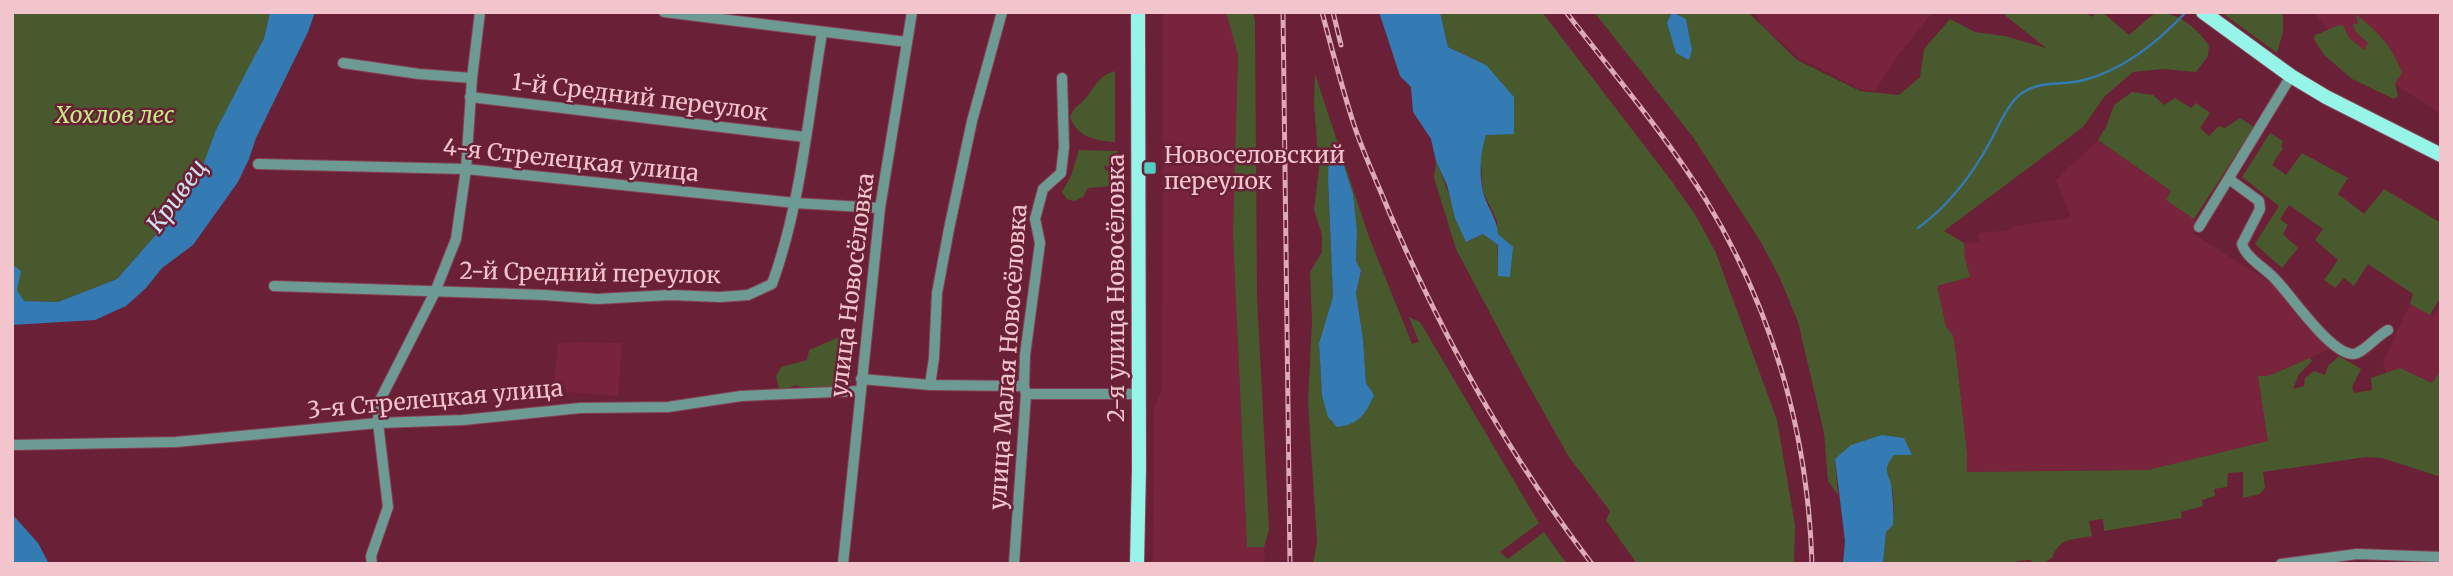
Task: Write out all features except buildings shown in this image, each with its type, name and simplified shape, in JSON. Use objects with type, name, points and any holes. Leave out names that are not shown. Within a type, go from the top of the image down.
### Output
[{"type":"main road","name":"2-я улица Новосёловка","points":[[1137,564],[1138,12]]},
{"type":"main road","points":[[2203,12],[2291,76],[2326,97],[2441,155]]},
{"type":"street","points":[[372,564],[371,556],[388,507],[378,423],[379,402],[435,292],[456,239],[466,169],[470,97],[480,12]]},
{"type":"street","points":[[664,12],[907,42]]},
{"type":"street","name":"улица Новосёловка","points":[[843,564],[880,208],[912,12]]},
{"type":"street","points":[[930,385],[937,293],[949,229],[972,121],[1002,12]]},
{"type":"street","name":"2-й Средний переулок","points":[[274,286],[597,299],[670,295],[720,298],[748,295],[772,284],[782,257],[795,203],[822,33]]},
{"type":"street","points":[[343,63],[419,74],[472,78]]},
{"type":"street","points":[[2199,227],[2291,76]]},
{"type":"street","name":"улица Малая Новосёловка","points":[[1014,564],[1025,355],[1040,243],[1035,219],[1044,189],[1061,173],[1064,147],[1062,78]]},
{"type":"street","name":"1-й Средний переулок","points":[[470,97],[805,137]]},
{"type":"street","name":"4-я Стрелецкая улица","points":[[257,164],[466,169],[795,203],[880,208]]},
{"type":"street","points":[[2229,179],[2259,201],[2260,209],[2242,244],[2244,252],[2276,279],[2294,303],[2331,342],[2352,354],[2361,352],[2379,334],[2388,330]]},
{"type":"street","name":"3-я Стрелецкая улица","points":[[12,445],[176,442],[378,423],[463,420],[580,408],[668,407],[741,396],[861,385],[930,385],[1139,394]]},
{"type":"street","points":[[2281,564],[2357,554],[2441,557]]},
{"type":"shaded area","points":[[1163,12],[1226,12],[1238,55],[1233,234],[1247,547],[1264,547],[1265,564],[1153,564],[1154,408],[1162,389]]},
{"type":"shaded area","points":[[1754,12],[1933,12],[1900,53],[1875,91],[1860,89],[1799,58],[1763,26]]},
{"type":"shaded area","points":[[2314,12],[2441,12],[2441,114],[2349,55]]},
{"type":"shaded area","points":[[2098,140],[2172,192],[2166,200],[2199,222],[2192,233],[2271,283],[2330,349],[2268,376],[2269,441],[2148,470],[1967,472],[1953,335],[1946,327],[1937,286],[1970,277],[1964,243],[1979,242],[1979,233],[2012,230],[2011,227],[2068,218],[2070,215],[2056,180]]},
{"type":"shaded area","points":[[2441,302],[2441,370],[2433,383],[2400,368],[2386,373],[2383,362],[2410,304],[2433,316]]},
{"type":"shaded area","points":[[558,343],[622,343],[618,396],[566,392],[566,386],[554,385]]},
{"type":"green space","name":"Хохлов лес","points":[[12,12],[270,12],[264,37],[200,173],[154,237],[117,279],[58,302],[24,301],[12,292]]},
{"type":"green space","points":[[1226,12],[1253,12],[1255,22],[1257,296],[1269,530],[1264,547],[1247,547],[1233,234],[1238,55]]},
{"type":"green space","points":[[1440,12],[1542,12],[1696,216],[1716,253],[1777,420],[1795,525],[1794,564],[1637,564],[1606,520],[1610,511],[1569,457],[1456,249],[1434,178],[1436,161],[1467,242],[1483,234],[1497,245],[1497,221],[1483,192],[1480,153],[1485,135],[1486,65],[1448,47]]},
{"type":"green space","points":[[1594,12],[1672,12],[1667,23],[1672,35],[1692,50],[1686,20],[1674,12],[1748,12],[1797,60],[1860,91],[1899,95],[1920,77],[1924,49],[1950,19],[1975,32],[2005,36],[2046,48],[2001,12],[2086,12],[2092,17],[2096,12],[2102,12],[2129,35],[2156,12],[2180,18],[2209,45],[2208,56],[2196,72],[2163,69],[2133,72],[2105,96],[2083,127],[1944,231],[1964,243],[1970,277],[1937,286],[1946,327],[1953,335],[1967,472],[2148,470],[2268,441],[2258,376],[2268,376],[2310,358],[2312,361],[2299,374],[2293,389],[2304,386],[2305,378],[2314,371],[2325,375],[2328,366],[2339,356],[2361,369],[2352,387],[2354,393],[2372,390],[2371,378],[2400,368],[2432,383],[2441,370],[2441,477],[2382,458],[2366,457],[2263,472],[2265,488],[2260,494],[2243,498],[2243,472],[2228,473],[2227,487],[2214,489],[2215,496],[2202,500],[2203,506],[2181,512],[2182,518],[2104,531],[2103,519],[2089,521],[2092,536],[2063,543],[2052,558],[2042,564],[2032,564],[2031,560],[2017,561],[2017,564],[1883,564],[1886,532],[1894,513],[1893,491],[1887,477],[1887,464],[1904,438],[1835,459],[1838,495],[1828,481],[1824,433],[1798,322],[1779,276],[1759,239],[1693,137]]},
{"type":"green space","points":[[2221,12],[2283,12],[2283,32],[2277,53]]},
{"type":"green space","points":[[2356,14],[2384,40],[2398,63],[2402,73],[2395,83],[2398,96],[2394,99],[2352,79],[2324,55],[2314,39],[2315,35],[2343,25],[2349,38],[2364,50],[2368,43],[2355,31],[2353,25],[2358,23]]},
{"type":"green space","points":[[1115,71],[1115,142],[1094,139],[1077,129],[1070,117],[1101,79]]},
{"type":"green space","points":[[1315,74],[1369,237],[1412,344],[1419,342],[1409,317],[1420,322],[1539,523],[1500,552],[1508,559],[1544,532],[1567,564],[1313,564],[1317,542],[1308,402],[1312,322],[1310,272],[1322,252],[1322,235],[1314,210],[1319,169],[1314,104]],"holes":[[[1342,160],[1353,194],[1357,230],[1356,261],[1361,272],[1356,293],[1366,383],[1373,395],[1332,423],[1322,396],[1319,343],[1333,298],[1328,179]]]},
{"type":"green space","points":[[2132,92],[2153,95],[2164,105],[2175,98],[2191,108],[2196,103],[2210,113],[2200,128],[2209,136],[2219,126],[2225,128],[2240,118],[2254,127],[2194,219],[2166,200],[2171,191],[2098,140],[2114,105]]},
{"type":"green space","points":[[2270,133],[2283,141],[2283,148],[2272,165],[2286,175],[2302,153],[2348,178],[2338,194],[2364,214],[2384,189],[2441,223],[2441,296],[2430,315],[2410,304],[2413,294],[2368,264],[2354,286],[2344,278],[2335,288],[2324,280],[2338,260],[2315,240],[2323,229],[2289,205],[2280,219],[2288,225],[2283,234],[2298,248],[2282,268],[2255,244],[2279,206],[2242,177]]},
{"type":"green space","points":[[1079,150],[1118,151],[1114,167],[1103,166],[1116,173],[1117,179],[1111,186],[1088,188],[1083,197],[1074,201],[1067,199],[1062,192],[1071,176]]},
{"type":"green space","points":[[837,338],[847,339],[849,344],[851,383],[835,388],[809,389],[795,385],[779,389],[776,376],[781,367],[807,360],[809,350]]},
{"type":"water","points":[[270,12],[315,12],[238,182],[193,245],[162,268],[146,288],[126,306],[95,320],[12,325],[12,264],[21,271],[17,290],[24,301],[58,302],[117,279],[154,237],[200,173],[216,130],[264,38]]},
{"type":"water","points":[[1379,12],[1440,12],[1448,47],[1486,65],[1514,97],[1514,134],[1486,135],[1481,163],[1483,192],[1498,234],[1513,247],[1510,277],[1498,276],[1498,245],[1483,234],[1466,242],[1455,218],[1431,139],[1413,112],[1411,87],[1400,76]]},
{"type":"water","points":[[1672,12],[1686,19],[1692,50],[1689,60],[1676,53],[1667,23]]},
{"type":"water","points":[[1335,147],[1353,194],[1357,230],[1356,261],[1361,271],[1356,293],[1366,383],[1374,395],[1368,408],[1356,421],[1337,427],[1328,417],[1322,396],[1319,343],[1333,297],[1328,179],[1329,156]]},
{"type":"water","points":[[1882,435],[1904,438],[1912,455],[1894,455],[1888,465],[1893,525],[1886,532],[1883,564],[1843,564],[1845,541],[1835,459],[1851,445]]},
{"type":"water","points":[[12,514],[38,543],[49,564],[16,564],[12,559]]},
{"type":"waterway","points":[[1918,228],[1949,200],[1967,178],[2008,109],[2022,93],[2036,86],[2084,80],[2113,69],[2152,44],[2186,12]]},
{"type":"railway","points":[[1283,12],[1290,564]]},
{"type":"railway","points":[[1322,12],[1358,136],[1432,306],[1506,439],[1533,482],[1592,564]]},
{"type":"railway","points":[[1333,12],[1341,45]]},
{"type":"railway","points":[[1566,12],[1690,175],[1730,242],[1750,286],[1783,375],[1794,421],[1803,468],[1812,564]]},
{"type":"place","name":"Новоселовский переулок","points":[[1150,168]]},
{"type":"water label","name":"Кривец","points":[[177,196]]}]
